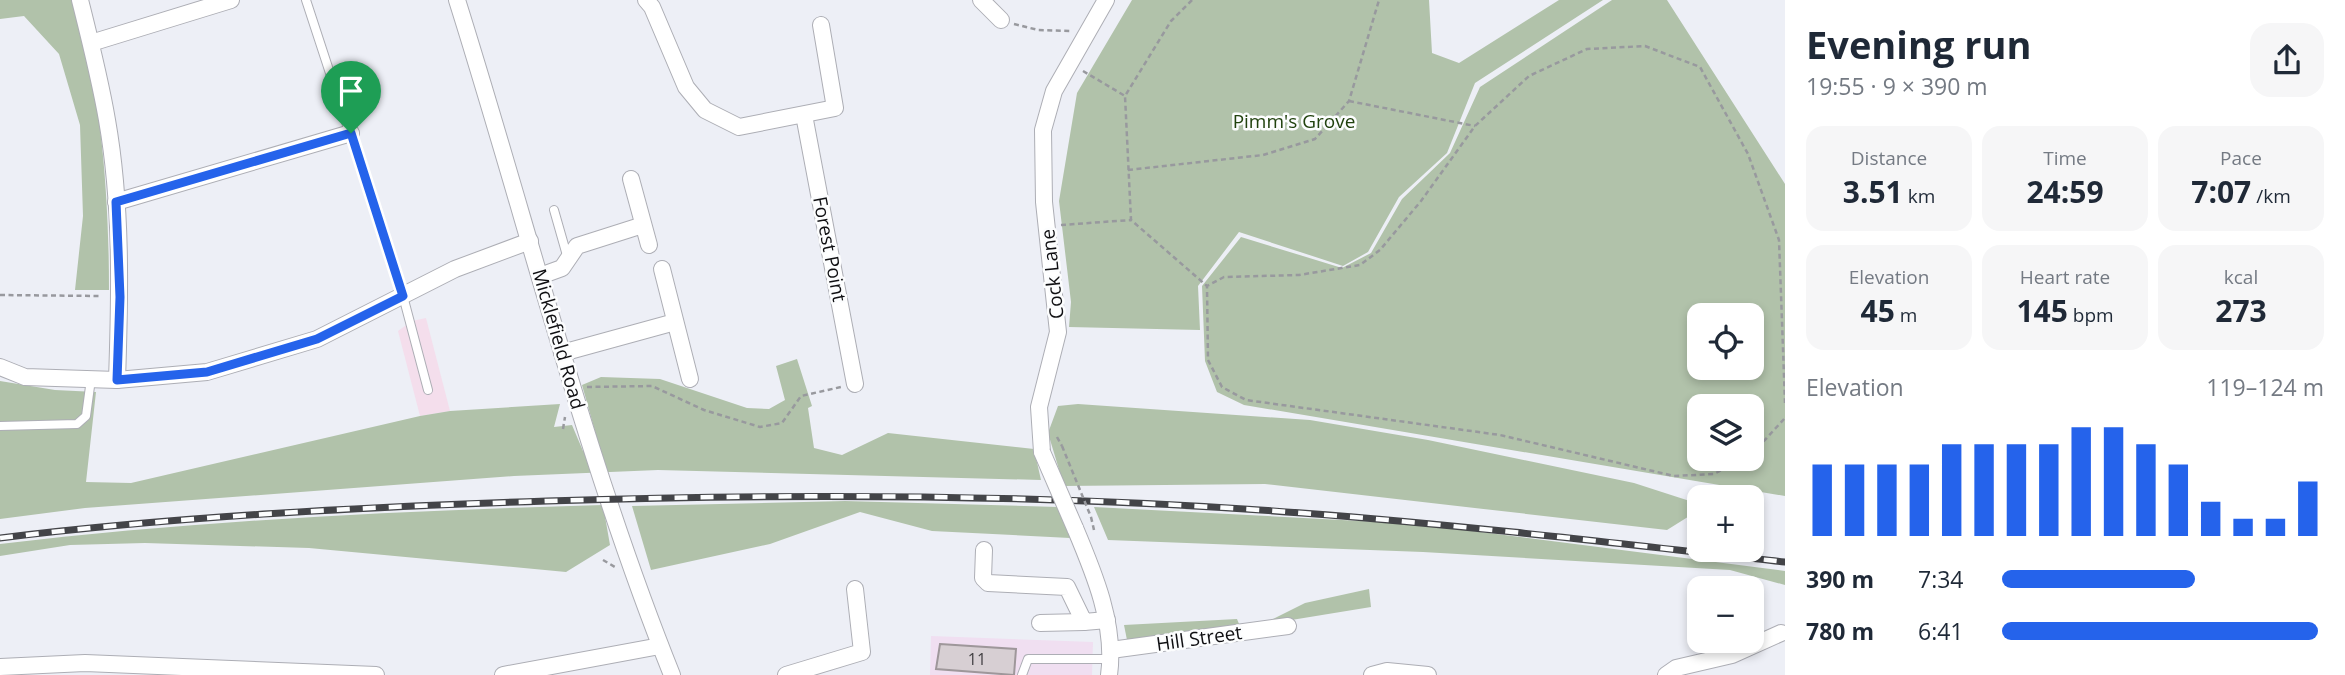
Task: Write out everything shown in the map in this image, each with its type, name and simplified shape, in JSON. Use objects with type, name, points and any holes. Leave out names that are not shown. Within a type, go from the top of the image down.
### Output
[{"type":"street","points":[[80,0],[107,121],[116,202],[120,297],[117,380]]},
{"type":"street","points":[[91,43],[230,0]]},
{"type":"street","name":"Micklefield Road","points":[[457,0],[562,353],[630,568],[672,675]]},
{"type":"street","points":[[646,0],[652,7],[686,87],[705,110],[739,127],[835,108],[821,25]]},
{"type":"street","points":[[981,0],[1001,20]]},
{"type":"street","name":"Cock Lane","points":[[1106,0],[1089,34],[1054,91],[1043,130],[1046,226],[1058,332],[1039,407],[1042,452],[1075,528],[1107,620],[1110,661]]},
{"type":"street","name":"Forest Point","points":[[804,115],[855,384]]},
{"type":"street","points":[[116,202],[351,133]]},
{"type":"street","points":[[631,179],[649,245]]},
{"type":"street","points":[[540,276],[562,268],[577,246],[643,225]]},
{"type":"street","points":[[0,368],[25,377],[117,380],[207,372],[317,339],[456,269],[530,241]]},
{"type":"street","points":[[662,269],[690,379]]},
{"type":"street","points":[[562,353],[674,321]]},
{"type":"street","points":[[984,550],[983,578],[988,583],[1067,587],[1084,622]]},
{"type":"street","points":[[786,675],[862,652],[855,589]]},
{"type":"street","points":[[1040,623],[1107,620]]},
{"type":"street","name":"Hill Street","points":[[1110,661],[1288,626]]},
{"type":"street","points":[[1666,675],[1676,668],[1732,655],[1781,633]]},
{"type":"street","points":[[503,675],[660,646]]},
{"type":"street","points":[[0,667],[376,675]]},
{"type":"street","points":[[1371,675],[1387,671],[1428,675]]},
{"type":"lane","points":[[306,0],[403,296],[428,390]]},
{"type":"lane","points":[[554,210],[568,259]]},
{"type":"lane","points":[[0,426],[77,424],[86,416],[91,379]]},
{"type":"lane","points":[[1022,675],[1027,659],[1110,661]]},
{"type":"path","points":[[1131,220],[1125,96],[1171,21],[1192,0]]},
{"type":"path","points":[[1128,170],[1263,155],[1315,139],[1349,101],[1379,0]]},
{"type":"path","points":[[1001,20],[1038,30],[1089,34]]},
{"type":"path","points":[[1207,286],[1224,277],[1299,275],[1360,265],[1380,250],[1413,211],[1475,126],[1529,76],[1587,49],[1645,46],[1700,67],[1748,154],[1779,240],[1785,403]]},
{"type":"path","points":[[1070,63],[1125,96]]},
{"type":"path","points":[[1349,101],[1475,126]]},
{"type":"path","points":[[1046,226],[1131,220],[1207,286],[1208,360],[1222,387],[1246,400],[1500,435],[1674,477],[1714,474],[1719,471]]},
{"type":"path","points":[[0,295],[120,297]]},
{"type":"path","points":[[573,389],[652,386],[704,410],[761,427],[782,423],[801,396],[855,384]]},
{"type":"path","points":[[1764,441],[1785,418]]},
{"type":"path","points":[[1062,446],[1091,517]]},
{"type":"shaded area","points":[[426,318],[450,411],[420,416],[398,331],[412,321]]},
{"type":"shaded area","points":[[931,636],[1093,642],[1092,675],[930,675]]},
{"type":"green space","points":[[0,0],[76,0],[92,71],[102,144],[109,290],[75,290],[83,216],[80,125],[59,54],[24,16],[0,19]]},
{"type":"green space","name":"Pimm's Grove","points":[[1132,0],[1429,0],[1432,53],[1459,63],[1559,0],[1603,0],[1475,83],[1447,153],[1399,197],[1368,252],[1343,266],[1239,232],[1198,286],[1200,330],[1069,327],[1071,302],[1059,201],[1077,93]]},
{"type":"green space","points":[[1612,0],[1667,0],[1785,184],[1785,496],[1764,492],[1764,485],[1720,485],[1244,405],[1217,392],[1205,361],[1202,286],[1241,237],[1342,268],[1371,253],[1402,199],[1450,153],[1480,87]]},
{"type":"green space","points":[[797,359],[812,406],[808,408],[814,448],[842,455],[888,433],[1034,449],[1041,480],[658,470],[514,476],[85,508],[0,519],[0,381],[55,390],[96,392],[86,482],[131,483],[450,411],[560,404],[554,427],[572,425],[583,451],[600,449],[582,385],[601,377],[660,379],[747,408],[769,409],[785,400],[776,366]]},
{"type":"green space","points":[[1078,404],[1310,420],[1428,440],[1634,483],[1687,500],[1687,518],[1667,530],[1265,484],[1064,486],[1048,433],[1058,406]]},
{"type":"green space","points":[[845,501],[1058,507],[1070,538],[932,531],[860,512],[770,544],[651,570],[632,506]]},
{"type":"green space","points":[[603,505],[610,545],[566,572],[309,548],[145,543],[70,545],[0,556],[0,544],[150,529],[376,514]]},
{"type":"green space","points":[[1094,507],[1418,524],[1687,558],[1687,562],[1715,562],[1785,571],[1785,585],[1764,579],[1764,576],[1730,570],[1423,552],[1108,540]]},
{"type":"green space","points":[[1369,589],[1371,607],[1261,625],[1305,603]]},
{"type":"green space","points":[[1237,619],[1239,624],[1127,640],[1124,625]]},
{"type":"building","points":[[940,644],[1016,649],[1014,675],[936,669]]},
{"type":"railway","points":[[0,538],[205,518],[410,506],[641,498],[925,497],[1114,502],[1302,513],[1483,529],[1785,562]]},
{"type":"route","points":[[351,133],[403,296],[317,339],[207,372],[117,380],[120,297],[116,202],[351,133]]}]
